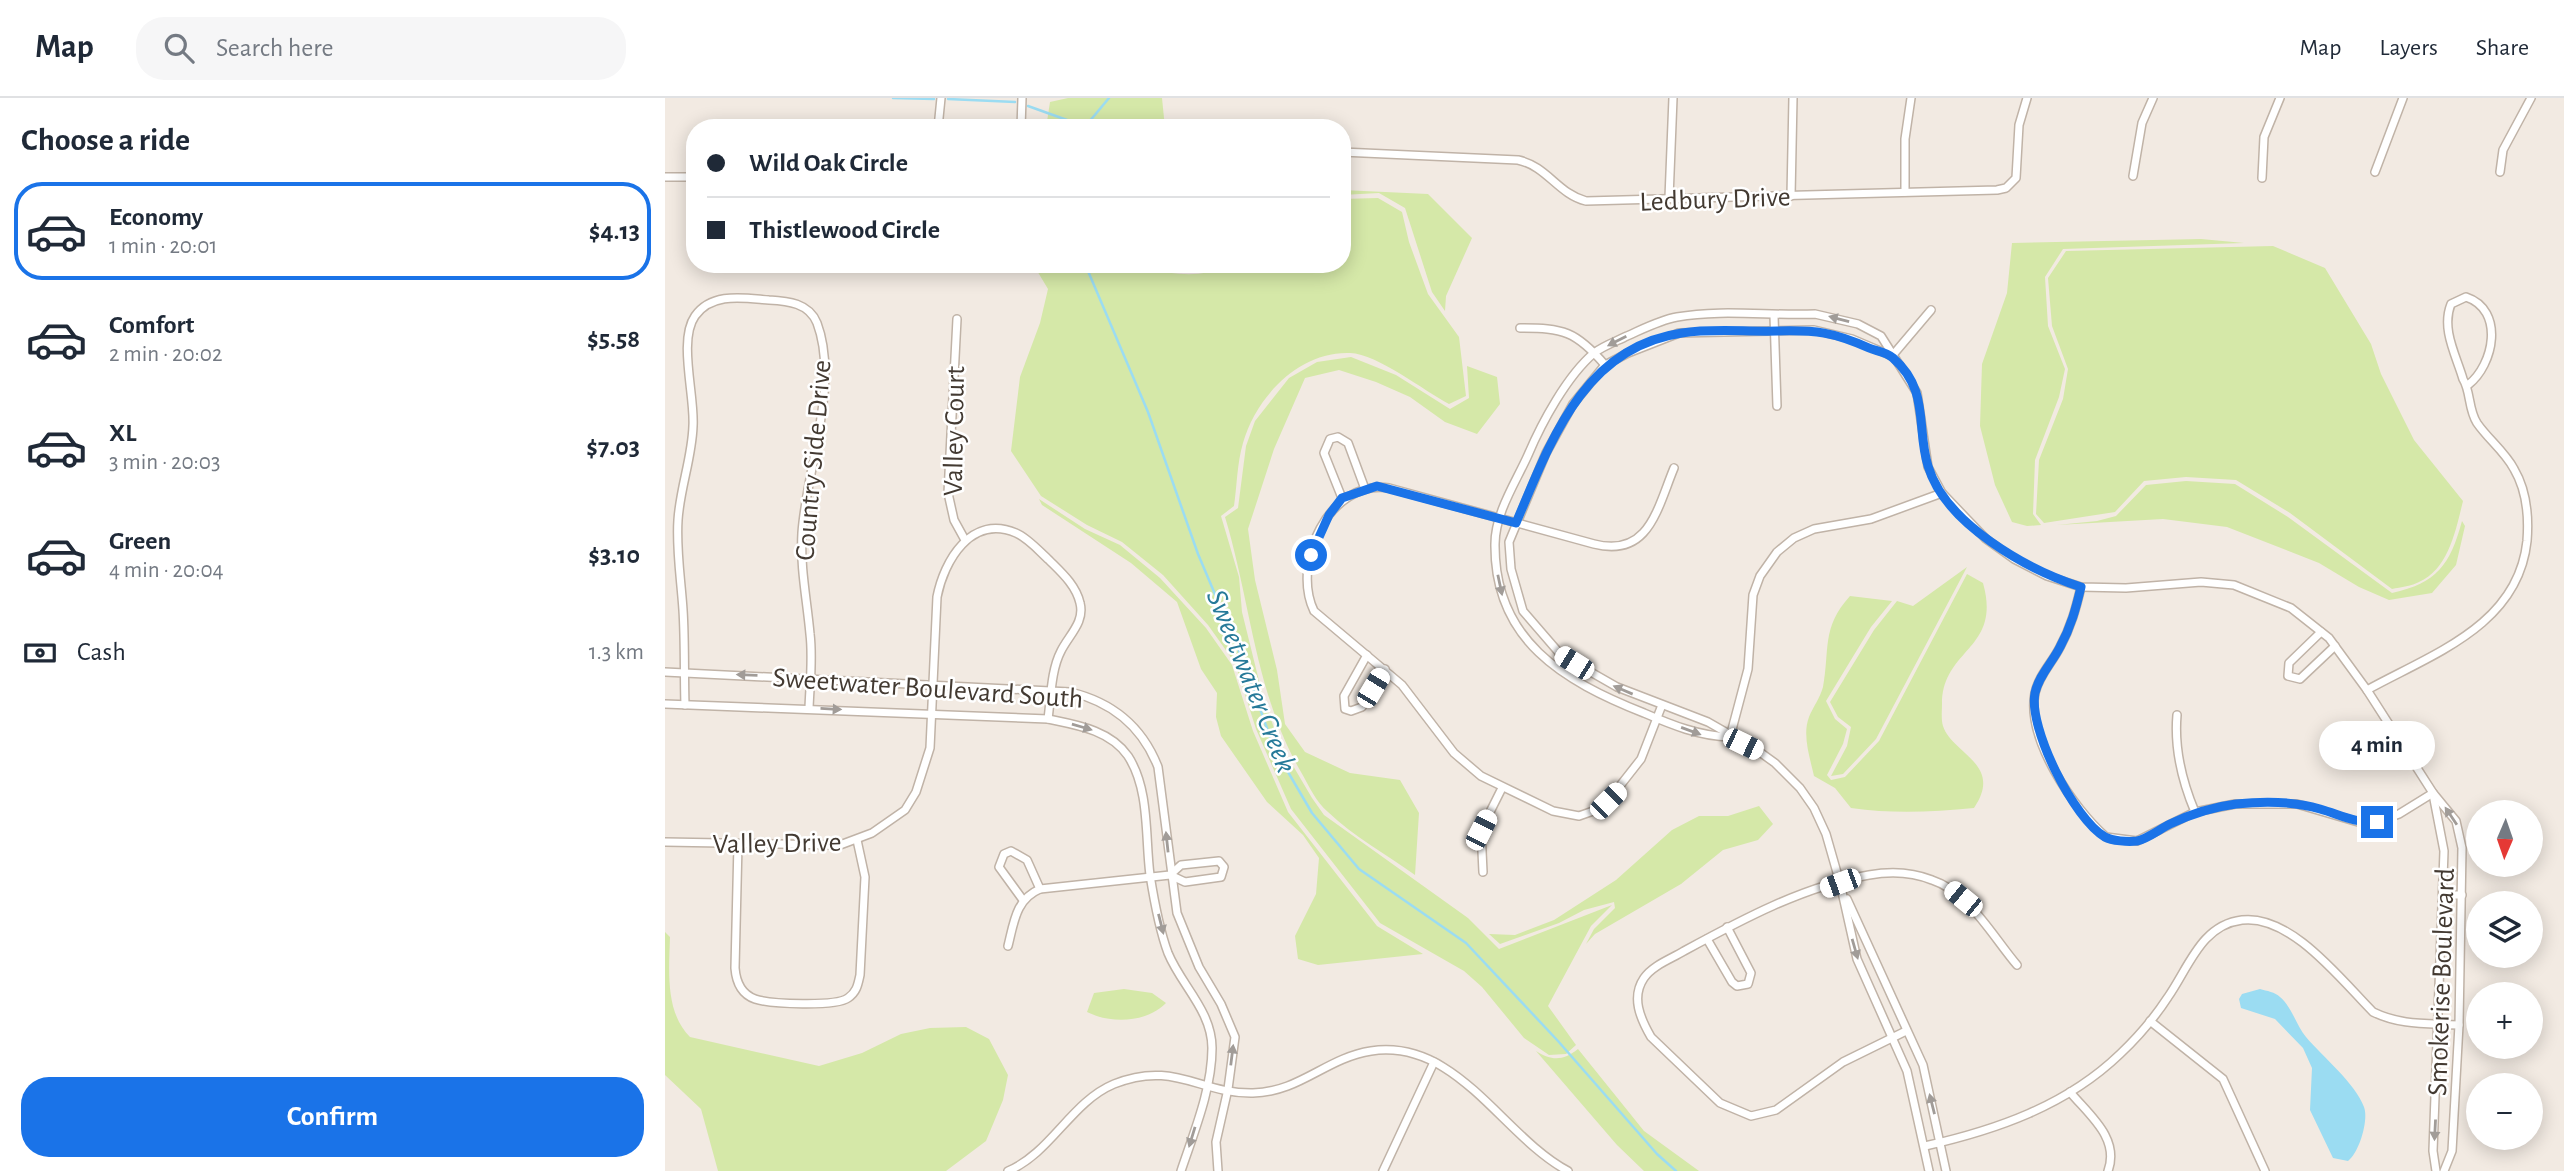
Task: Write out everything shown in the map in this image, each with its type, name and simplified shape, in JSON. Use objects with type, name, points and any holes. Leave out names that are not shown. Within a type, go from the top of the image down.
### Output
[{"type":"street","points":[[939,119],[941,98]]},
{"type":"street","points":[[1021,119],[1022,98]]},
{"type":"street","points":[[1669,198],[1673,98]]},
{"type":"street","points":[[1791,196],[1793,98]]},
{"type":"street","points":[[1905,192],[1905,139],[1910,98]]},
{"type":"street","name":"Ledbury Drive","points":[[1351,152],[1518,160],[1542,168],[1564,191],[1586,201],[1997,190],[2013,183],[2017,172],[2019,125],[2027,98]]},
{"type":"street","points":[[2133,176],[2142,123],[2153,98]]},
{"type":"street","points":[[2262,178],[2265,131],[2280,98]]},
{"type":"street","points":[[2375,172],[2403,98]]},
{"type":"street","points":[[2500,172],[2503,150],[2531,98]]},
{"type":"street","points":[[665,177],[686,177]]},
{"type":"street","name":"Country Side Drive","points":[[685,705],[677,552],[678,518],[694,424],[688,341],[690,324],[697,313],[716,300],[731,298],[785,300],[801,305],[812,313],[821,340],[823,400],[802,533],[804,594],[810,635],[809,708]]},
{"type":"street","points":[[2367,690],[2476,628],[2507,599],[2522,568],[2529,521],[2523,488],[2514,468],[2476,421],[2470,408],[2468,385],[2463,379],[2448,330],[2447,316],[2454,302],[2466,298],[2482,305],[2488,318],[2490,352],[2484,368],[2468,385]]},
{"type":"street","points":[[1929,1171],[1907,1071],[1857,959],[1826,834],[1800,788],[1775,763],[1708,722],[1616,687],[1561,655],[1538,632],[1523,611],[1516,593],[1509,542],[1546,453],[1573,404],[1605,365],[1679,333],[1832,332],[1892,356],[1931,310]]},
{"type":"street","name":"Smokerise Boulevard","points":[[1730,737],[1705,736],[1610,700],[1552,666],[1516,626],[1502,597],[1495,541],[1500,518],[1532,446],[1560,395],[1594,353],[1676,317],[1815,314],[1858,324],[1881,336],[1917,393],[1928,467],[1942,493],[1986,539],[2014,559],[2047,576],[2081,587],[2126,588],[2201,582],[2234,585],[2291,608],[2335,646],[2367,690],[2433,793],[2456,821],[2462,848],[2459,1024],[2452,1151],[2444,1171]]},
{"type":"street","points":[[1774,316],[1777,407]]},
{"type":"street","name":"Valley Court","points":[[957,319],[948,493],[954,520],[965,540]]},
{"type":"street","points":[[1520,328],[1560,329],[1584,342],[1605,365]]},
{"type":"street","points":[[1342,498],[1324,453],[1330,439],[1338,437],[1348,443],[1365,489]]},
{"type":"street","points":[[1662,705],[1647,746],[1621,788],[1596,810],[1579,816],[1553,811],[1481,776],[1454,753],[1423,710],[1385,669],[1314,611],[1307,596],[1311,555],[1329,515],[1342,498],[1365,489],[1389,488],[1609,548],[1622,548],[1639,539],[1650,525],[1674,468]]},
{"type":"street","points":[[1730,737],[1748,669],[1753,595],[1760,576],[1777,552],[1794,538],[1814,529],[1871,519],[1942,493]]},
{"type":"street","points":[[933,685],[937,597],[941,573],[955,549],[965,540],[981,532],[1015,533],[1066,577],[1077,593],[1081,615],[1055,665],[1048,719]]},
{"type":"street","points":[[2081,587],[2073,621],[2042,674],[2035,694],[2034,721],[2042,746],[2074,802],[2106,837],[2137,841],[2195,812],[2235,804],[2274,802],[2323,810],[2358,822],[2377,822],[2399,814],[2433,793]]},
{"type":"street","points":[[2321,632],[2289,663],[2286,670],[2288,676],[2300,679],[2335,646]]},
{"type":"street","points":[[1552,666],[1561,655]]},
{"type":"street","points":[[1367,656],[1344,696],[1345,709],[1351,711],[1362,707],[1385,669]]},
{"type":"street","name":"Sweetwater Boulevard South","points":[[665,672],[1052,690],[1095,698],[1138,730],[1150,746],[1161,788],[1177,913],[1199,967],[1221,1004],[1234,1037],[1228,1089],[1216,1142],[1218,1171]]},
{"type":"street","name":"Valley Drive","points":[[665,842],[818,847],[857,840],[905,810],[916,792],[930,748],[933,685]]},
{"type":"street","name":"Sweetwater Boulevard South","points":[[665,704],[1048,719],[1098,732],[1115,742],[1128,756],[1143,800],[1150,877],[1168,953],[1207,1022],[1212,1046],[1208,1085],[1181,1171]]},
{"type":"street","points":[[2177,715],[2175,732],[2181,772],[2195,812]]},
{"type":"street","points":[[1483,872],[1481,830],[1502,788]]},
{"type":"street","name":"Smokerise Boulevard","points":[[2433,793],[2444,851],[2440,1024],[2433,1151],[2436,1171]]},
{"type":"street","points":[[738,844],[734,968],[740,987],[756,1000],[831,1004],[851,997],[857,988],[860,975],[865,877],[857,840]]},
{"type":"street","points":[[1023,900],[999,867],[1004,854],[1011,851],[1027,860],[1040,889]]},
{"type":"street","points":[[1008,946],[1016,912],[1023,900],[1040,889],[1170,874],[1181,865],[1219,861],[1224,867],[1221,877],[1185,882],[1170,874]]},
{"type":"street","points":[[1906,1031],[1843,1062],[1776,1110],[1751,1116],[1728,1108],[1679,1066],[1651,1037],[1638,1007],[1637,994],[1650,970],[1727,927],[1761,911],[1840,883],[1890,872],[1910,874],[1945,885],[1963,899],[2017,965]]},
{"type":"street","points":[[1840,883],[1923,1065],[1942,1142],[1946,1171]]},
{"type":"street","points":[[2443,895],[2462,895]]},
{"type":"street","points":[[1925,1146],[2012,1122],[2070,1092],[2119,1055],[2150,1021],[2207,936],[2221,925],[2244,919],[2262,921],[2301,941],[2373,1012],[2402,1024],[2459,1024]]},
{"type":"street","points":[[1707,939],[1732,982],[1737,986],[1748,984],[1751,973],[1727,927]]},
{"type":"street","points":[[2150,1021],[2223,1079],[2265,1171]]},
{"type":"street","points":[[1014,1170],[1041,1149],[1083,1104],[1111,1086],[1135,1077],[1162,1074],[1249,1093],[1292,1087],[1341,1059],[1382,1049],[1412,1053],[1455,1074],[1538,1152],[1568,1171]]},
{"type":"street","points":[[1383,1171],[1434,1062]]},
{"type":"street","points":[[2070,1092],[2110,1142],[2112,1153],[2108,1171]]},
{"type":"green space","points":[[1068,98],[1162,98],[1164,119],[1047,119],[1050,102]]},
{"type":"green space","points":[[1351,190],[1428,194],[1472,238],[1446,296],[1445,311],[1432,292],[1405,208],[1379,193],[1351,195]]},
{"type":"green space","points":[[1378,198],[1402,212],[1409,242],[1428,294],[1459,337],[1466,396],[1449,404],[1374,360],[1350,353],[1331,354],[1297,368],[1282,380],[1258,409],[1249,426],[1239,458],[1234,506],[1221,516],[1239,577],[1242,612],[1263,697],[1279,742],[1324,815],[1468,918],[1499,949],[1612,905],[1591,926],[1548,1006],[1576,1045],[1566,1054],[1549,1055],[1524,1038],[1482,987],[1464,971],[1380,923],[1291,809],[1256,729],[1235,663],[1208,625],[1163,575],[1122,542],[1087,525],[1041,496],[1011,451],[1020,377],[1040,323],[1048,289],[1038,273],[1351,273],[1351,199]]},
{"type":"green space","points":[[2201,239],[2244,243],[2063,249],[2045,277],[2048,326],[2065,369],[2059,397],[2035,460],[2033,514],[2041,525],[2027,526],[2012,522],[1995,485],[1980,426],[1982,364],[2007,293],[2012,243]]},
{"type":"green space","points":[[2273,246],[2325,268],[2371,344],[2381,374],[2414,440],[2463,501],[2454,536],[2444,558],[2438,568],[2416,583],[2392,589],[2290,513],[2236,480],[2186,477],[2144,481],[2115,512],[2044,523],[2036,514],[2039,460],[2063,399],[2068,369],[2052,326],[2048,278],[2066,251]]},
{"type":"green space","points":[[1351,357],[1396,375],[1450,409],[1469,398],[1467,366],[1497,377],[1500,404],[1477,434],[1445,422],[1410,397],[1376,382],[1339,370],[1305,378],[1274,449],[1248,529],[1255,580],[1277,670],[1285,724],[1305,752],[1350,773],[1400,780],[1419,813],[1415,875],[1328,812],[1316,799],[1301,772],[1273,711],[1255,647],[1225,517],[1238,508],[1246,446],[1255,421],[1289,378],[1317,362]]},
{"type":"green space","points":[[2186,481],[2235,484],[2288,517],[2392,593],[2420,584],[2439,570],[2452,549],[2462,521],[2465,526],[2456,565],[2432,593],[2389,600],[2359,587],[2319,563],[2227,527],[2163,519],[2057,525],[2116,516],[2146,485]]},
{"type":"green space","points":[[1039,499],[1085,529],[1120,545],[1160,578],[1206,628],[1232,665],[1253,731],[1288,812],[1377,926],[1423,954],[1318,965],[1298,959],[1295,936],[1316,894],[1319,858],[1303,835],[1267,802],[1221,736],[1216,717],[1217,693],[1201,669],[1177,602],[1131,563],[1042,505]]},
{"type":"green space","points":[[1967,567],[1876,739],[1843,774],[1831,776],[1847,746],[1851,727],[1838,717],[1830,702],[1874,630],[1897,601],[1913,606]]},
{"type":"green space","points":[[1967,574],[1983,583],[1987,605],[1985,622],[1978,636],[1951,671],[1945,685],[1942,718],[1948,736],[1980,770],[1982,793],[1974,808],[1912,812],[1851,808],[1835,788],[1814,776],[1806,739],[1809,717],[1823,687],[1828,640],[1835,619],[1850,596],[1892,601],[1871,627],[1826,701],[1835,719],[1847,729],[1843,744],[1827,775],[1831,780],[1845,777],[1879,741]]},
{"type":"green space","points":[[1759,806],[1773,824],[1758,840],[1723,850],[1681,884],[1595,934],[1586,944],[1594,929],[1615,908],[1614,902],[1584,910],[1559,923],[1500,944],[1489,934],[1515,935],[1554,920],[1616,880],[1672,830],[1699,816],[1728,816]]},
{"type":"green space","points":[[665,932],[670,937],[669,977],[672,1003],[676,1016],[690,1037],[819,1066],[862,1053],[901,1034],[930,1028],[966,1027],[989,1039],[1008,1075],[1003,1100],[986,1141],[946,1171],[718,1171],[701,1109],[665,1075]]},
{"type":"green space","points":[[1124,989],[1152,993],[1166,1003],[1149,1015],[1128,1020],[1096,1016],[1087,1012],[1094,993]]},
{"type":"green space","points":[[1578,1049],[1644,1131],[1699,1171],[1644,1171],[1617,1145],[1536,1051],[1547,1057],[1557,1058],[1567,1056]]},
{"type":"water","points":[[2260,989],[2276,994],[2284,1001],[2306,1037],[2360,1098],[2365,1113],[2364,1128],[2356,1151],[2348,1161],[2333,1158],[2310,1110],[2312,1068],[2303,1048],[2275,1019],[2241,1008],[2239,999],[2242,994]]},
{"type":"waterway","points":[[893,98],[934,99]]},
{"type":"waterway","name":"Sweetwater Creek","points":[[1092,119],[1109,98]]},
{"type":"waterway","points":[[948,99],[1015,102]]},
{"type":"waterway","points":[[1028,106],[1064,119]]},
{"type":"waterway","name":"Sweetwater Creek","points":[[1089,273],[1148,412],[1198,554],[1242,658],[1274,748],[1312,813],[1359,869],[1466,943],[1558,1041],[1657,1154],[1676,1171]]},
{"type":"route","points":[[1311,555],[1329,515],[1342,498],[1377,486],[1516,523],[1546,453],[1573,404],[1605,365],[1652,342],[1679,333],[1721,330],[1832,332],[1892,356],[1909,377],[1917,393],[1924,424],[1928,467],[1942,493],[1986,539],[2014,559],[2047,576],[2081,587],[2073,621],[2042,674],[2035,694],[2034,721],[2042,746],[2074,802],[2096,829],[2106,837],[2137,841],[2195,812],[2235,804],[2274,802],[2323,810],[2358,822],[2377,822]]}]
